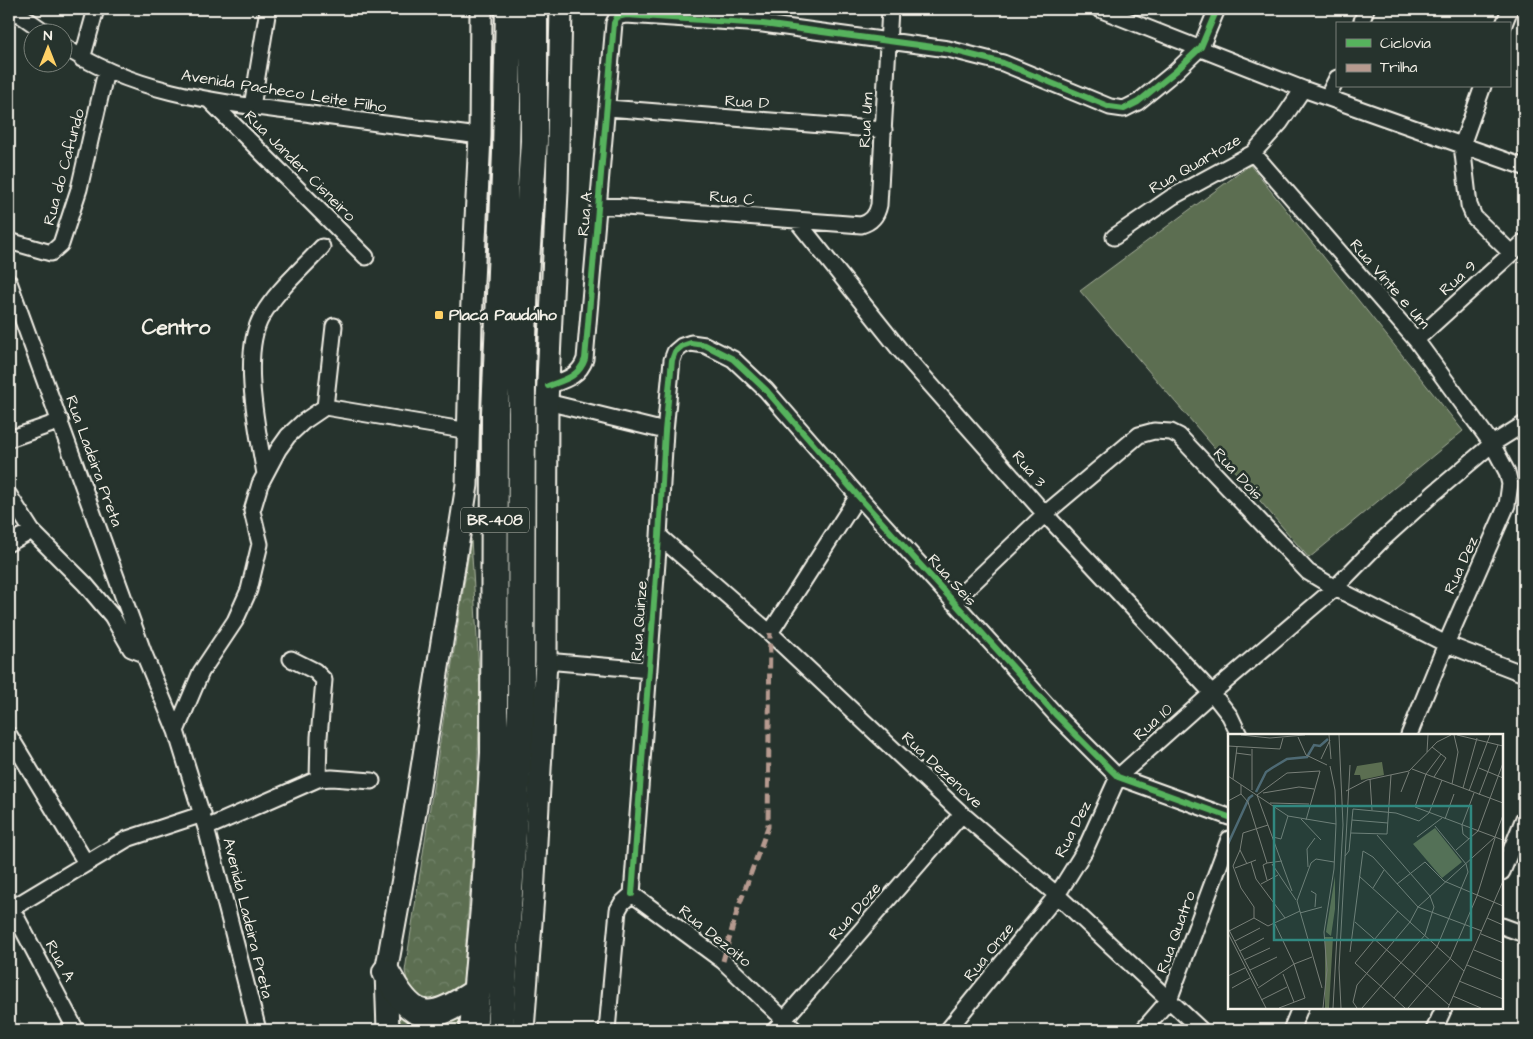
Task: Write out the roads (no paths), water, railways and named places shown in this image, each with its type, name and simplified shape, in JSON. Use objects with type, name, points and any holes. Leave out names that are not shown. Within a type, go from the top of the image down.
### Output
[{"type":"highway","name":"BR-408","points":[[473,1030],[484,908],[494,753],[495,413],[506,153],[509,9]]},
{"type":"highway","name":"BR-408","points":[[500,1030],[520,711],[524,276],[534,141],[534,9]]},
{"type":"highway","points":[[386,972],[400,998],[420,1012],[442,1012],[476,992]]},
{"type":"main road","points":[[388,1030],[386,972],[460,539],[467,485],[471,313],[480,136],[480,9]]},
{"type":"main road","points":[[523,1030],[534,887],[546,661],[547,394],[558,191],[562,9]]},
{"type":"street","points":[[12,9],[31,22]]},
{"type":"street","points":[[82,58],[96,9]]},
{"type":"street","points":[[252,107],[268,9]]},
{"type":"street","name":"Rua Um","points":[[861,225],[872,220],[878,211],[890,9]]},
{"type":"street","points":[[1099,9],[1201,47],[1303,89],[1328,96],[1524,167]]},
{"type":"street","points":[[763,16],[888,42],[977,55],[1036,76],[1110,107],[1124,109],[1138,102],[1201,47],[1216,9]]},
{"type":"street","points":[[1361,22],[1366,9]]},
{"type":"street","points":[[1505,22],[1510,9]]},
{"type":"street","name":"Rua A","points":[[547,394],[580,371],[584,359],[616,17],[626,15],[763,16]]},
{"type":"street","name":"Avenida Pacheco Leite Filho","points":[[72,52],[106,71],[209,100],[480,136]]},
{"type":"street","name":"Rua do Cafundo","points":[[9,241],[51,253],[61,244],[79,189],[106,71]]},
{"type":"street","points":[[1328,96],[1336,80]]},
{"type":"street","points":[[1482,88],[1462,145],[1471,211],[1485,229],[1512,253]]},
{"type":"street","name":"Rua Quartoze","points":[[1114,237],[1172,197],[1253,153],[1280,123],[1303,89]]},
{"type":"street","name":"Rua Jander Cisneiro","points":[[209,100],[366,257]]},
{"type":"street","name":"Rua D","points":[[608,108],[884,130]]},
{"type":"street","name":"Rua Vinte e Um","points":[[1253,153],[1416,340],[1492,444]]},
{"type":"street","name":"Rua C","points":[[599,204],[861,225]]},
{"type":"street","name":"Rua 3","points":[[797,221],[900,350],[1045,514],[1212,693],[1230,716],[1239,734]]},
{"type":"street","name":"Rua 9","points":[[1416,340],[1524,242]]},
{"type":"street","points":[[265,474],[252,387],[252,359],[256,331],[269,305],[322,247]]},
{"type":"street","name":"Rua Ladeira Preta","points":[[9,282],[144,654],[176,731]]},
{"type":"street","points":[[176,731],[201,672],[235,621],[249,590],[260,544],[253,516],[253,504],[265,474],[288,436],[325,407],[334,326]]},
{"type":"street","name":"Rua Seis","points":[[675,352],[682,346],[691,343],[705,345],[733,359],[766,390],[953,602],[1057,716],[1118,777],[1228,818]]},
{"type":"street","name":"Rua Quinze","points":[[632,894],[659,536],[664,431],[672,360],[675,352]]},
{"type":"street","points":[[547,394],[664,431]]},
{"type":"street","points":[[325,407],[469,431]]},
{"type":"street","points":[[9,438],[61,421]]},
{"type":"street","points":[[1492,444],[1524,424]]},
{"type":"street","name":"Rua Dois","points":[[953,602],[1045,514],[1139,435],[1154,431],[1171,432],[1179,436],[1308,572],[1335,588],[1446,644],[1524,674]]},
{"type":"street","name":"Rua 10","points":[[1118,777],[1212,693],[1335,588],[1381,541],[1492,444]]},
{"type":"street","name":"Rua Dez","points":[[1409,734],[1508,500],[1510,484],[1508,472],[1492,444]]},
{"type":"street","name":"Rua Ladeira Preta","points":[[9,495],[32,531],[85,584],[107,610],[131,649],[144,654]]},
{"type":"street","points":[[770,633],[858,496]]},
{"type":"street","points":[[9,542],[32,531]]},
{"type":"street","name":"Rua Dezenove","points":[[659,536],[770,633],[962,814],[1057,895],[1201,1030]]},
{"type":"street","points":[[291,659],[315,671],[324,680],[319,737],[318,780]]},
{"type":"street","points":[[546,661],[649,670]]},
{"type":"street","name":"Avenida Ladeira Preta","points":[[176,731],[204,821],[258,1030]]},
{"type":"street","points":[[9,735],[86,863]]},
{"type":"street","name":"Rua Dez","points":[[1057,895],[1085,850],[1118,777]]},
{"type":"street","points":[[10,910],[127,839],[204,821],[318,780],[332,778],[372,781]]},
{"type":"street","name":"Rua Doze","points":[[784,1027],[962,814]]},
{"type":"street","points":[[1503,870],[1524,818]]},
{"type":"street","name":"Rua Quatro","points":[[1143,1030],[1169,1000],[1228,842]]},
{"type":"street","points":[[607,1030],[618,910],[622,903],[632,894]]},
{"type":"street","name":"Rua Dezoito","points":[[632,894],[723,961],[784,1027]]},
{"type":"street","name":"Rua Onze","points":[[948,1030],[1057,895]]},
{"type":"street","name":"Rua A","points":[[10,910],[76,1030]]},
{"type":"street","points":[[1503,926],[1524,934]]},
{"type":"street","points":[[1291,1030],[1300,1009]]},
{"type":"street","points":[[1434,1030],[1444,1009]]},
{"type":"place","name":"Placa Paudalho","points":[[439,315]]},
{"type":"district","name":"Centro","points":[[176,327]]}]
